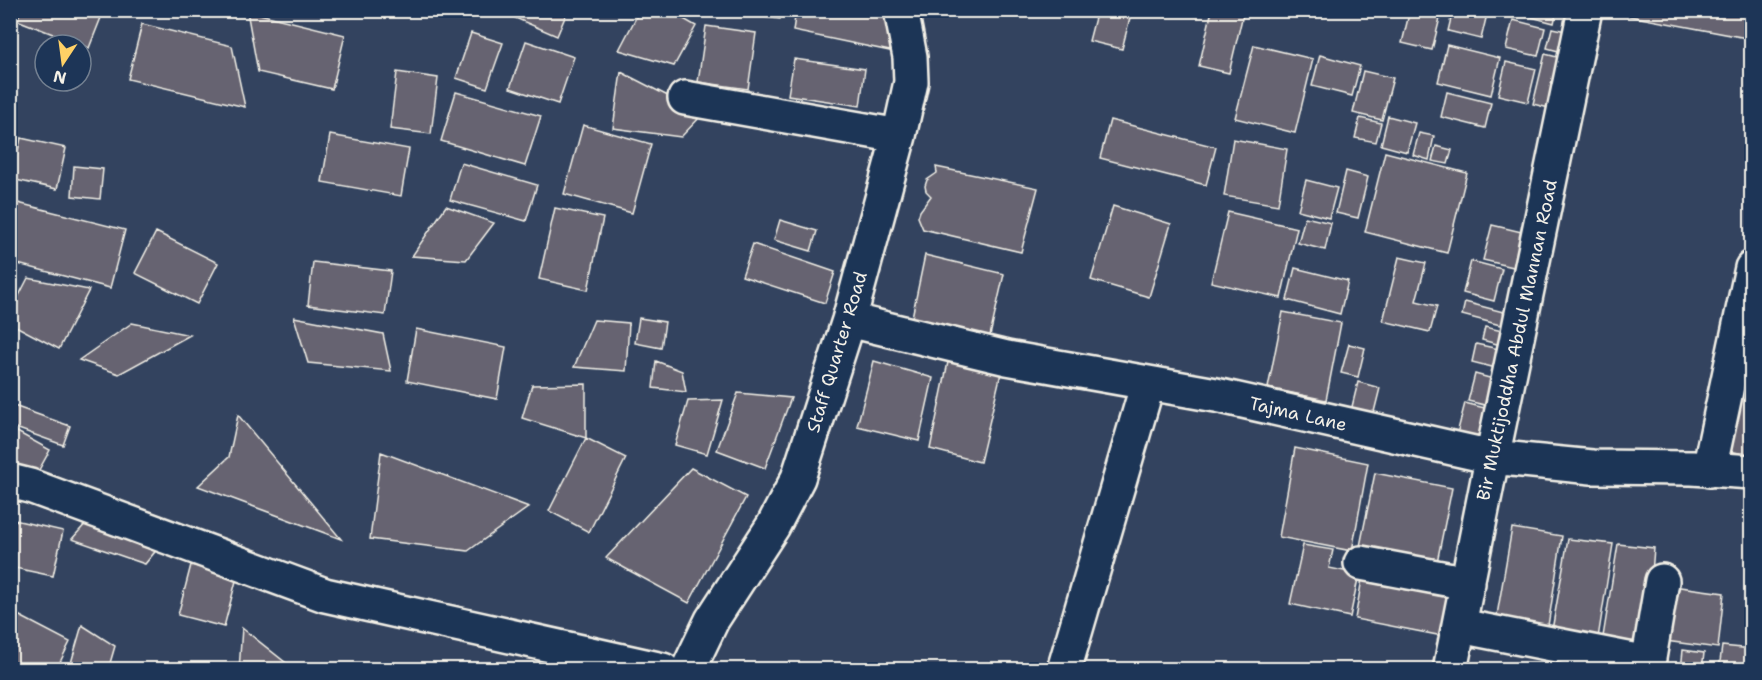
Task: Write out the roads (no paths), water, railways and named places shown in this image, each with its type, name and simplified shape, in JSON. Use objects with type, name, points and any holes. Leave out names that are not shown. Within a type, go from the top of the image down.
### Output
[{"type":"street","name":"Staff Quarter Road","points":[[688,669],[712,620],[773,526],[798,478],[849,320],[899,136],[911,82],[910,57],[901,10]]},
{"type":"street","name":"Bir Muktijoddha Abdul Mannan Road","points":[[1450,669],[1585,10]]},
{"type":"street","points":[[685,98],[899,136]]},
{"type":"street","points":[[1709,470],[1752,268]]},
{"type":"street","name":"Tajma Lane","points":[[849,320],[1008,358],[1216,396],[1492,457],[1592,467],[1752,472]]},
{"type":"street","points":[[1064,669],[1148,383]]},
{"type":"street","points":[[10,481],[30,486],[325,595],[663,669]]},
{"type":"street","points":[[1360,563],[1468,583]]},
{"type":"street","points":[[1460,626],[1647,666],[1662,581]]}]
